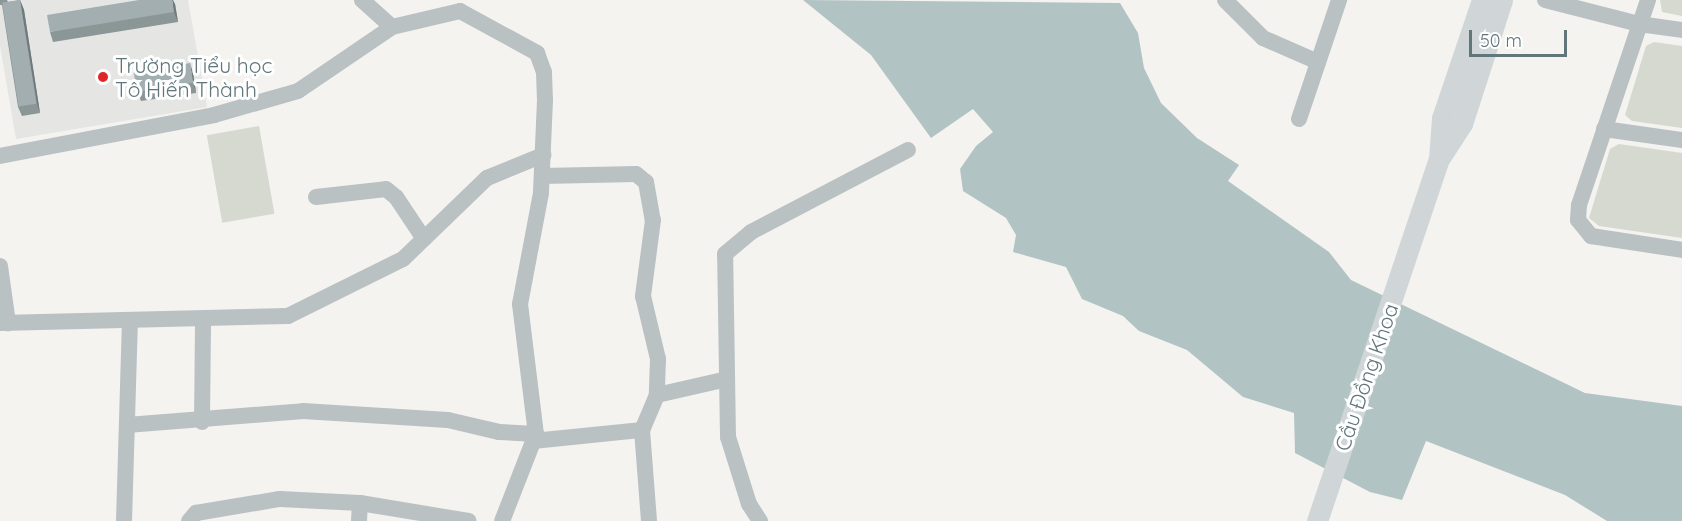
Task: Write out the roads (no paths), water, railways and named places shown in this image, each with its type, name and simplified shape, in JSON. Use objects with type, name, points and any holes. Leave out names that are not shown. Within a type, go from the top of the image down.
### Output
[{"type":"main road","points":[[1439,159],[1442,118],[1482,0]]},
{"type":"main road","points":[[1439,159],[1462,124],[1502,0]]},
{"type":"main road","name":"Cầu Đồng Khoa","points":[[1317,521],[1439,159]]},
{"type":"street","points":[[362,0],[392,27]]},
{"type":"street","points":[[1226,0],[1263,38],[1318,62]]},
{"type":"street","points":[[1299,119],[1339,0]]},
{"type":"street","points":[[1545,0],[1639,24],[1682,30]]},
{"type":"street","points":[[1648,0],[1579,205],[1580,227],[1599,238],[1682,250]]},
{"type":"street","points":[[0,156],[214,115],[298,91],[392,27],[460,11],[537,53],[544,72],[542,176],[520,304],[534,437],[502,521]]},
{"type":"street","points":[[1604,129],[1682,140]]},
{"type":"street","points":[[760,521],[749,504],[728,437],[725,254],[750,232],[908,150]]},
{"type":"street","points":[[0,266],[4,323],[288,316],[403,259],[487,178],[543,155]]},
{"type":"street","points":[[542,176],[636,174],[644,178],[653,220],[643,296],[657,349],[657,395],[642,430],[649,521]]},
{"type":"street","points":[[316,197],[386,189],[396,197],[424,240]]},
{"type":"street","points":[[202,422],[203,319]]},
{"type":"street","points":[[124,521],[130,321]]},
{"type":"street","points":[[657,395],[727,379]]},
{"type":"street","points":[[127,425],[202,422],[268,411],[303,411],[448,420],[499,432],[534,437],[642,430]]},
{"type":"street","points":[[189,521],[196,513],[251,501],[360,503],[469,521]]},
{"type":"street","points":[[359,521],[360,503]]},
{"type":"place","name":"Trường Tiểu học Tô Hiến Thành","points":[[103,77]]}]
